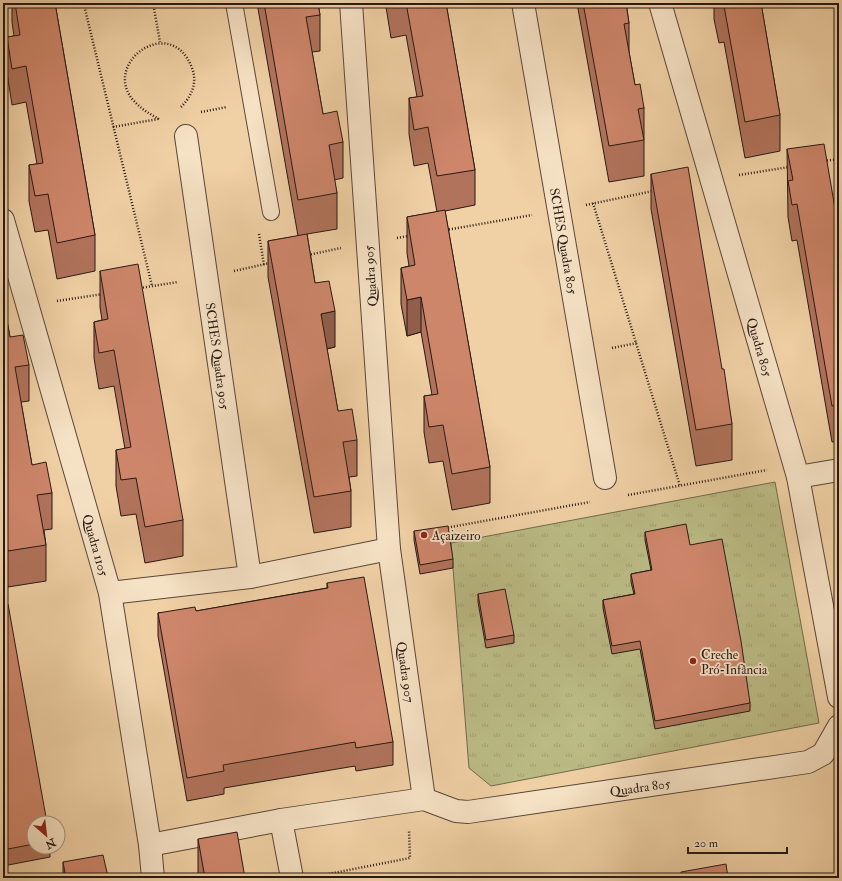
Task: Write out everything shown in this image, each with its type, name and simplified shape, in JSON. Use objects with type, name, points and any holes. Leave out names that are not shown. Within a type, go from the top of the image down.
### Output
[{"type":"street","name":"Quadra 905","points":[[351,3],[389,549]]},
{"type":"street","name":"SCHES Quadra 805","points":[[523,3],[605,478]]},
{"type":"street","name":"Quadra 805","points":[[660,3],[798,477],[839,697]]},
{"type":"street","name":"SCHES Quadra 905","points":[[186,136],[250,577]]},
{"type":"street","name":"Quadra 1105","points":[[3,220],[110,593],[150,845],[153,878]]},
{"type":"street","points":[[798,477],[839,470]]},
{"type":"street","points":[[110,593],[250,577],[389,549]]},
{"type":"street","name":"Quadra 907","points":[[389,549],[424,799]]},
{"type":"street","name":"Quadra 805","points":[[424,799],[456,811],[468,812],[808,762],[823,754],[839,726]]},
{"type":"street","points":[[150,845],[281,820],[424,799]]},
{"type":"street","points":[[281,820],[292,878]]},
{"type":"lane","points":[[234,3],[271,212]]},
{"type":"path","points":[[3,6],[7,3]]},
{"type":"path","points":[[74,3],[84,6],[99,3]]},
{"type":"path","points":[[153,3],[160,42]]},
{"type":"path","points":[[84,6],[152,286]]},
{"type":"path","points":[[159,119],[144,110],[133,100],[126,87],[125,73],[131,58],[143,49],[160,42],[171,45],[183,53],[189,60],[194,73],[194,89],[188,100],[177,112]]},
{"type":"path","points":[[816,162],[839,159]]},
{"type":"path","points":[[711,179],[794,166]]},
{"type":"path","points":[[444,230],[559,210],[659,190]]},
{"type":"path","points":[[593,203],[680,486]]},
{"type":"path","points":[[301,257],[413,235]]},
{"type":"path","points":[[137,288],[206,277],[272,263]]},
{"type":"path","points":[[28,306],[106,293]]},
{"type":"path","points":[[322,878],[322,875],[410,858],[408,824]]},
{"type":"green space","points":[[775,482],[819,723],[491,786],[469,768],[451,543]]},
{"type":"building","points":[[15,3],[55,3],[95,235],[57,243],[48,194],[35,196],[29,165],[43,163],[26,66],[12,69],[7,37],[20,35]]},
{"type":"building","points":[[264,3],[318,3],[320,15],[306,17],[323,114],[337,111],[343,142],[329,145],[337,193],[298,200]]},
{"type":"building","points":[[406,3],[446,3],[475,170],[437,176],[428,127],[414,130],[409,98],[423,96]]},
{"type":"building","points":[[583,3],[626,3],[629,23],[624,24],[635,85],[640,84],[644,108],[638,109],[644,140],[609,146]]},
{"type":"building","points":[[718,3],[761,3],[780,115],[745,122],[724,6],[719,7]]},
{"type":"building","points":[[824,144],[839,232],[839,405],[832,406],[797,204],[792,205],[788,181],[793,180],[787,149]]},
{"type":"building","points":[[688,167],[722,369],[724,369],[732,424],[696,430],[651,174]]},
{"type":"building","points":[[445,210],[490,467],[452,474],[443,425],[429,427],[424,396],[438,394],[421,297],[407,300],[401,268],[415,265],[407,217]]},
{"type":"building","points":[[307,234],[315,283],[329,281],[335,311],[321,314],[338,411],[352,409],[357,440],[343,442],[351,491],[314,497],[268,241]]},
{"type":"building","points":[[138,264],[183,520],[145,527],[136,478],[121,480],[116,450],[131,447],[114,350],[99,353],[94,322],[108,319],[100,271]]},
{"type":"building","points":[[3,299],[10,337],[23,335],[29,365],[15,367],[32,465],[46,462],[52,493],[37,495],[46,545],[8,551],[3,522]]},
{"type":"building","points":[[686,524],[690,545],[722,539],[741,641],[750,703],[655,721],[640,641],[612,646],[603,600],[635,594],[631,574],[652,570],[645,532]]},
{"type":"building","points":[[448,526],[453,559],[420,565],[414,531]]},
{"type":"building","points":[[364,577],[393,742],[356,748],[355,742],[223,765],[224,771],[187,778],[158,613],[195,607],[196,611],[328,588],[327,583]]},
{"type":"building","points":[[505,589],[514,635],[486,640],[478,594]]},
{"type":"building","points":[[8,604],[46,815],[26,815],[26,846],[3,850],[3,605]]},
{"type":"building","points":[[237,832],[245,878],[205,878],[198,839]]},
{"type":"building","points":[[103,855],[108,877],[112,878],[66,878],[63,862]]},
{"type":"building","points":[[726,864],[728,878],[682,878],[681,872]]},
{"type":"place","name":"Açaizeiro","points":[[424,535]]},
{"type":"place","name":"Creche Pró-Infância","points":[[693,661]]}]
